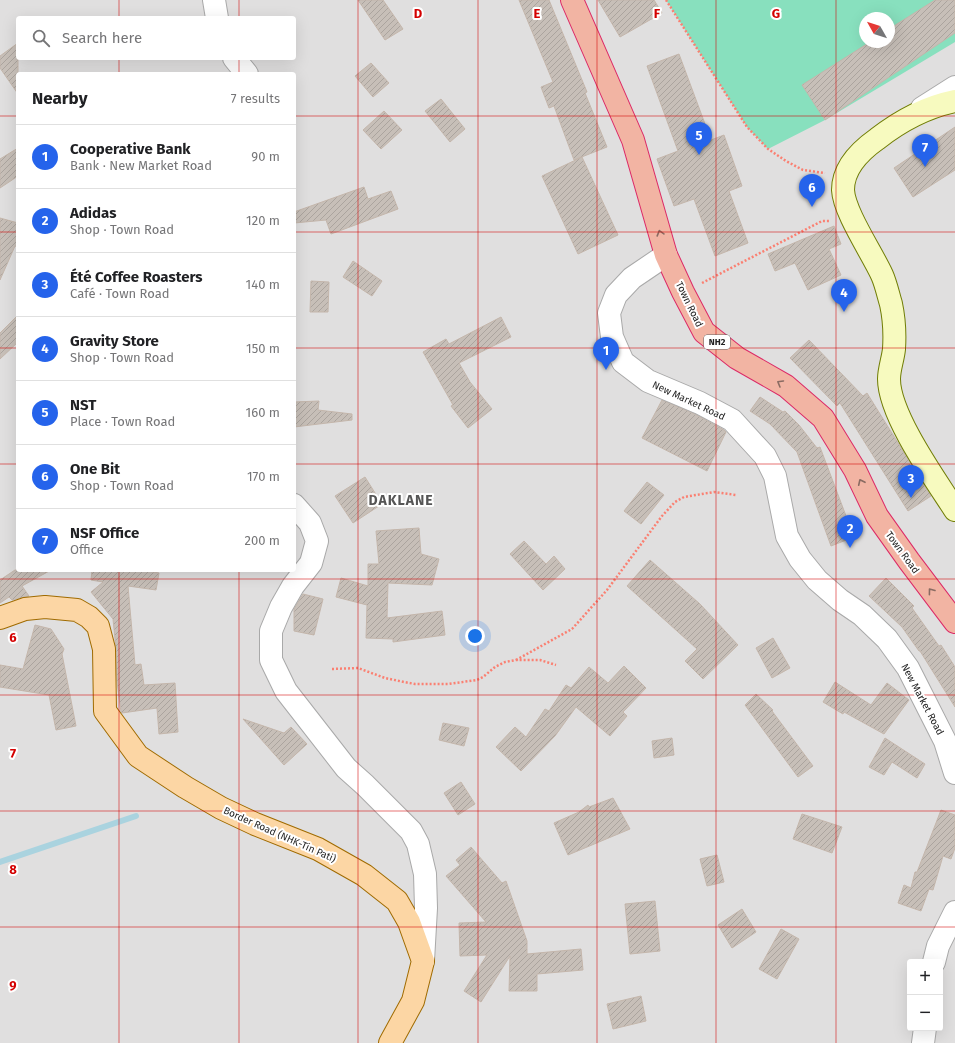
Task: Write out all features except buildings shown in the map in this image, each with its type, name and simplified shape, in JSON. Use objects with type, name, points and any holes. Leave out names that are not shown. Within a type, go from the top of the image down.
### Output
[{"type":"highway","name":"Town Road","points":[[572,0],[633,140],[666,255],[704,332],[737,358],[786,386],[823,418],[855,470],[877,516],[955,622]]},
{"type":"main road","points":[[955,101],[908,118],[888,130],[870,144],[850,165],[843,190],[853,219],[883,276],[892,309],[894,349],[889,379],[892,398],[904,427],[929,470],[955,510]]},
{"type":"main road","name":"Border Road (NHK-Tin Pati)","points":[[0,618],[24,609],[45,607],[77,610],[89,617],[98,626],[104,650],[105,712],[138,756],[185,787],[221,808],[255,824],[318,849],[364,875],[397,901],[409,922],[423,961]]},
{"type":"main road","points":[[390,1043],[413,1001],[423,961]]},
{"type":"street","points":[[214,0],[217,16]]},
{"type":"street","points":[[236,60],[245,72]]},
{"type":"street","points":[[908,118],[955,87]]},
{"type":"street","name":"New Market Road","points":[[666,255],[632,278],[616,295],[609,313],[612,338],[623,362],[648,381],[700,403],[732,420],[765,456],[775,476],[787,536],[800,559],[817,580],[840,600],[862,614],[887,639],[908,668],[945,741],[955,773]]},
{"type":"street","points":[[296,508],[310,523],[317,541],[311,563],[293,586],[271,631],[271,660],[286,691],[346,768],[364,784],[410,831],[418,844],[425,874],[426,908],[423,961]]},
{"type":"street","points":[[935,959],[938,946],[955,912]]},
{"type":"street","points":[[923,1043],[925,1031]]},
{"type":"path","points":[[666,0],[746,127],[768,149],[803,170],[846,176]]},
{"type":"path","points":[[683,292],[822,221],[853,219]]},
{"type":"path","points":[[516,660],[572,629],[606,590],[662,516],[675,502],[684,497],[714,492],[736,495]]},
{"type":"path","points":[[332,669],[358,668],[384,678],[415,684],[448,684],[477,680],[495,667],[505,662],[516,660],[540,660],[556,665]]},
{"type":"shaded area","points":[[0,0],[955,0],[955,1043],[0,1043]]},
{"type":"green space","points":[[666,0],[955,0],[955,42],[825,120],[768,149],[747,127]]},
{"type":"waterway","points":[[0,862],[136,816]]},
{"type":"place","name":"NST","points":[[699,155]]},
{"type":"place","name":"NSF Office","points":[[925,167]]},
{"type":"place","name":"One Bit","points":[[812,207]]},
{"type":"place","name":"Gravity Store","points":[[844,312]]},
{"type":"place","name":"Cooperative Bank","points":[[606,370]]},
{"type":"place","name":"Été Coffee Roasters","points":[[911,498]]},
{"type":"place","name":"Adidas","points":[[850,548]]},
{"type":"district","name":"DAKLANE","points":[[401,500]]}]
